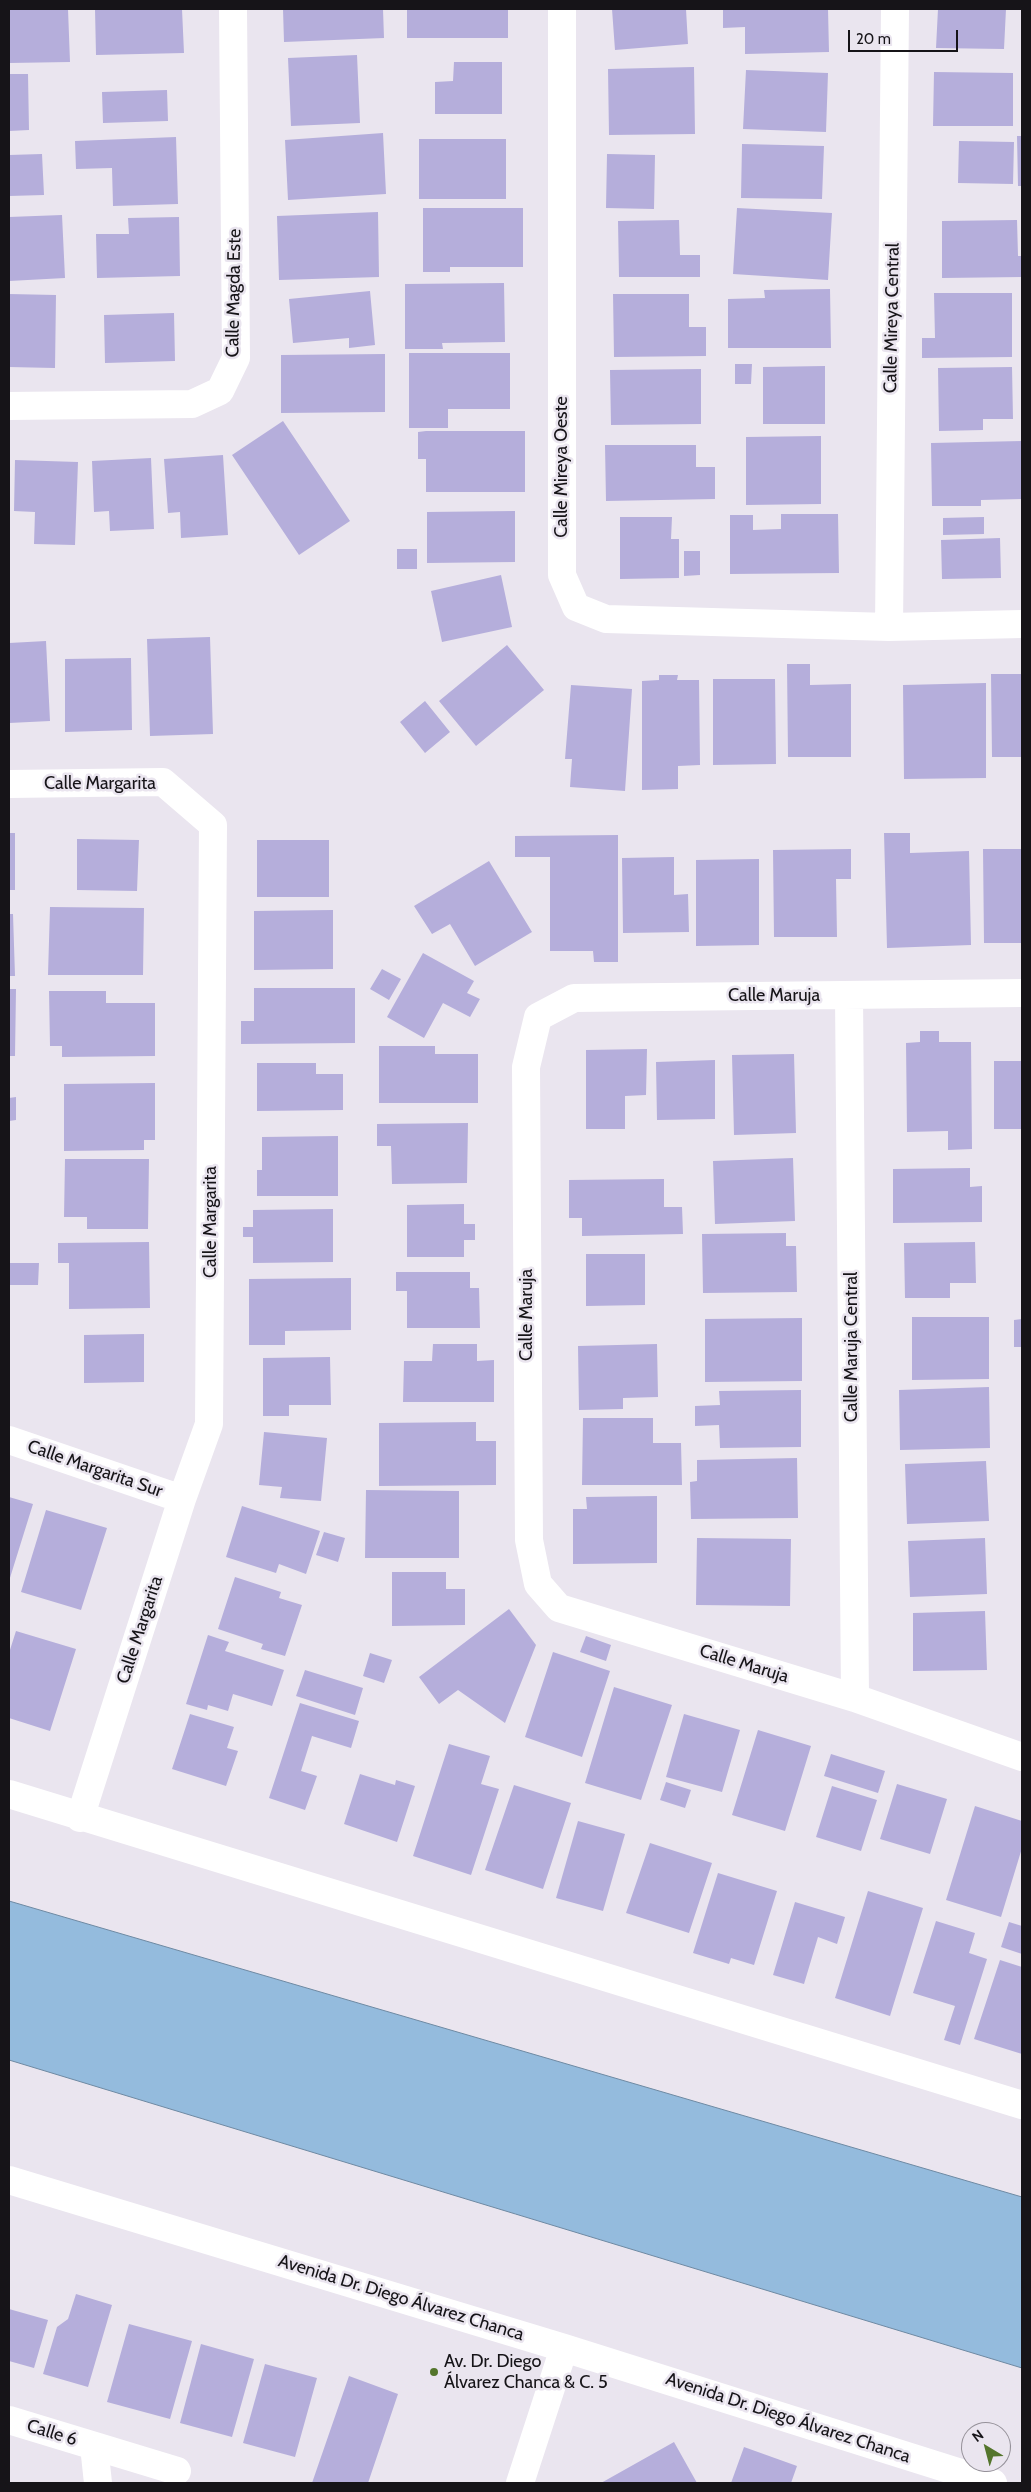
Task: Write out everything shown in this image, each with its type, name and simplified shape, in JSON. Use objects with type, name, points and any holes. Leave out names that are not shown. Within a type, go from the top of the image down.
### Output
[{"type":"street","name":"Calle Magda Este","points":[[9,406],[192,404],[220,391],[236,358],[233,9]]},
{"type":"street","name":"Calle Mireya Oeste","points":[[562,9],[562,575],[576,606],[606,620],[889,627],[1022,624]]},
{"type":"street","name":"Calle Mireya Central","points":[[889,627],[895,9]]},
{"type":"street","name":"Calle Margarita","points":[[9,784],[163,782],[213,825],[209,1424],[182,1499],[80,1818]]},
{"type":"street","name":"Calle Maruja","points":[[1022,993],[574,998],[538,1017],[526,1067],[529,1540],[538,1584],[559,1608],[855,1698],[1022,1757]]},
{"type":"street","name":"Calle Maruja Central","points":[[849,996],[855,1698]]},
{"type":"street","name":"Calle Margarita Sur","points":[[9,1440],[182,1499]]},
{"type":"street","points":[[9,1794],[80,1818],[1022,2105]]},
{"type":"street","name":"Avenida Dr. Diego Álvarez Chanca","points":[[9,2180],[564,2348],[993,2483]]},
{"type":"street","points":[[520,2483],[564,2348]]},
{"type":"street","name":"Calle 6","points":[[9,2420],[177,2471]]},
{"type":"street","name":"Calle 6","points":[[94,2446],[98,2483]]},
{"type":"water","points":[[9,1901],[1022,2197],[1022,2368],[9,2060]]},
{"type":"building","points":[[9,9],[68,9],[70,62],[9,63]]},
{"type":"building","points":[[95,9],[182,9],[184,53],[96,55]]},
{"type":"building","points":[[283,9],[383,9],[384,38],[284,42]]},
{"type":"building","points":[[407,9],[508,9],[508,38],[407,38]]},
{"type":"building","points":[[612,9],[686,9],[688,44],[615,50]]},
{"type":"building","points":[[723,9],[828,9],[829,52],[745,54],[745,27],[723,28]]},
{"type":"building","points":[[938,9],[1006,9],[1004,49],[936,48]]},
{"type":"building","points":[[357,55],[360,123],[291,126],[288,58]]},
{"type":"building","points":[[454,62],[502,62],[502,114],[435,114],[435,82],[453,81]]},
{"type":"building","points":[[694,67],[695,134],[609,135],[608,69]]},
{"type":"building","points":[[746,70],[828,73],[826,132],[743,129]]},
{"type":"building","points":[[934,72],[1013,73],[1013,126],[933,126]]},
{"type":"building","points":[[9,74],[28,74],[29,130],[9,131]]},
{"type":"building","points":[[167,90],[168,121],[103,123],[102,92]]},
{"type":"building","points":[[383,133],[386,194],[288,200],[285,140]]},
{"type":"building","points":[[1017,136],[1022,136],[1022,186],[1018,186]]},
{"type":"building","points":[[176,137],[178,204],[113,206],[112,168],[76,169],[75,141]]},
{"type":"building","points":[[419,139],[506,139],[506,199],[419,199]]},
{"type":"building","points":[[959,141],[1014,142],[1013,184],[958,183]]},
{"type":"building","points":[[742,144],[824,146],[822,199],[741,198]]},
{"type":"building","points":[[42,154],[44,195],[9,196],[9,155]]},
{"type":"building","points":[[607,154],[655,155],[654,209],[606,208]]},
{"type":"building","points":[[423,208],[523,208],[523,267],[450,267],[450,272],[423,272]]},
{"type":"building","points":[[737,208],[832,213],[828,280],[733,274]]},
{"type":"building","points":[[378,212],[379,277],[279,280],[277,216]]},
{"type":"building","points":[[62,215],[65,278],[9,281],[9,217]]},
{"type":"building","points":[[179,217],[180,276],[97,278],[96,234],[129,234],[128,218]]},
{"type":"building","points":[[679,220],[680,255],[700,255],[700,277],[619,277],[618,221]]},
{"type":"building","points":[[1017,220],[1018,256],[1022,256],[1022,277],[942,278],[942,221]]},
{"type":"building","points":[[504,283],[505,342],[442,343],[443,349],[405,349],[405,284]]},
{"type":"building","points":[[830,289],[831,348],[728,348],[728,299],[765,298],[764,290]]},
{"type":"building","points":[[370,291],[375,345],[349,348],[349,338],[293,343],[289,299]]},
{"type":"building","points":[[934,293],[1012,293],[1012,357],[922,358],[922,338],[935,338]]},
{"type":"building","points":[[9,294],[56,295],[55,368],[9,367]]},
{"type":"building","points":[[613,294],[689,294],[689,327],[706,327],[706,356],[614,357]]},
{"type":"building","points":[[174,313],[175,361],[105,363],[104,315]]},
{"type":"building","points":[[409,353],[510,353],[510,409],[448,409],[448,428],[409,428]]},
{"type":"building","points":[[385,354],[385,412],[281,413],[281,355]]},
{"type":"building","points":[[735,364],[752,364],[751,384],[735,384]]},
{"type":"building","points":[[825,366],[825,424],[763,424],[763,367]]},
{"type":"building","points":[[1012,367],[1013,419],[983,419],[983,430],[939,431],[938,368]]},
{"type":"building","points":[[701,369],[701,424],[611,425],[610,370]]},
{"type":"building","points":[[283,421],[350,521],[299,555],[232,455]]},
{"type":"building","points":[[525,431],[525,492],[426,492],[426,459],[418,459],[418,432]]},
{"type":"building","points":[[821,436],[821,504],[746,505],[746,437]]},
{"type":"building","points":[[1022,441],[1022,499],[981,500],[981,506],[932,506],[931,443]]},
{"type":"building","points":[[605,445],[696,445],[696,467],[715,467],[715,499],[606,501]]},
{"type":"building","points":[[223,455],[228,535],[181,538],[180,512],[168,513],[164,459]]},
{"type":"building","points":[[151,458],[154,529],[110,531],[109,511],[94,512],[92,461]]},
{"type":"building","points":[[15,460],[78,462],[75,545],[34,544],[35,512],[14,511]]},
{"type":"building","points":[[515,511],[515,562],[427,563],[427,512]]},
{"type":"building","points":[[781,514],[838,514],[839,573],[730,574],[730,515],[753,515],[753,530],[781,529]]},
{"type":"building","points":[[620,517],[672,517],[671,539],[679,539],[679,578],[620,579]]},
{"type":"building","points":[[984,517],[984,534],[943,535],[943,518]]},
{"type":"building","points":[[1000,538],[1001,578],[942,579],[941,540]]},
{"type":"building","points":[[397,549],[417,549],[417,569],[397,569]]},
{"type":"building","points":[[684,551],[700,551],[700,575],[684,576]]},
{"type":"building","points":[[501,575],[512,627],[442,642],[431,591]]},
{"type":"building","points":[[210,637],[213,734],[150,736],[147,639]]},
{"type":"building","points":[[46,641],[50,721],[9,723],[9,643]]},
{"type":"building","points":[[507,645],[544,690],[476,746],[439,701]]},
{"type":"building","points":[[131,658],[132,730],[65,732],[65,659]]},
{"type":"building","points":[[787,664],[810,664],[810,685],[851,684],[851,757],[788,757]]},
{"type":"building","points":[[991,674],[1022,674],[1022,757],[992,757]]},
{"type":"building","points":[[659,675],[678,675],[677,680],[699,680],[700,765],[678,766],[678,789],[642,790],[642,681],[659,680]]},
{"type":"building","points":[[713,679],[775,679],[776,764],[713,765]]},
{"type":"building","points":[[986,683],[986,778],[904,779],[903,685]]},
{"type":"building","points":[[571,685],[632,689],[625,791],[570,787],[572,759],[565,759]]},
{"type":"building","points":[[425,701],[450,732],[425,753],[400,722]]},
{"type":"building","points":[[9,833],[15,833],[15,890],[9,890]]},
{"type":"building","points":[[884,833],[910,833],[910,853],[969,851],[971,945],[887,948]]},
{"type":"building","points":[[618,835],[618,962],[594,962],[593,951],[550,951],[550,857],[515,857],[515,836]]},
{"type":"building","points":[[77,839],[139,840],[137,891],[77,890]]},
{"type":"building","points":[[257,840],[329,840],[329,897],[257,897]]},
{"type":"building","points":[[851,849],[851,879],[836,879],[837,937],[774,937],[773,850]]},
{"type":"building","points":[[983,849],[1022,849],[1022,943],[984,943]]},
{"type":"building","points":[[674,857],[674,895],[688,894],[689,932],[623,933],[622,858]]},
{"type":"building","points":[[759,859],[759,945],[696,946],[696,860]]},
{"type":"building","points":[[489,861],[532,932],[475,966],[450,924],[432,934],[414,906]]},
{"type":"building","points":[[50,907],[144,908],[143,975],[48,975]]},
{"type":"building","points":[[333,910],[333,969],[254,970],[254,911]]},
{"type":"building","points":[[9,914],[13,914],[15,976],[9,976]]},
{"type":"building","points":[[423,953],[474,981],[467,993],[480,999],[470,1017],[443,1003],[424,1038],[387,1017]]},
{"type":"building","points":[[382,969],[401,979],[389,1000],[370,989]]},
{"type":"building","points":[[254,988],[355,988],[355,1043],[241,1044],[241,1021],[254,1021]]},
{"type":"building","points":[[9,989],[16,989],[15,1056],[9,1056]]},
{"type":"building","points":[[49,991],[106,991],[106,1003],[155,1003],[155,1056],[62,1057],[62,1046],[50,1046]]},
{"type":"building","points":[[920,1031],[939,1031],[939,1042],[971,1042],[972,1149],[948,1150],[948,1131],[907,1132],[906,1043],[920,1042]]},
{"type":"building","points":[[379,1046],[435,1046],[435,1054],[478,1054],[478,1103],[379,1103]]},
{"type":"building","points":[[647,1049],[646,1095],[625,1096],[625,1129],[586,1129],[586,1050]]},
{"type":"building","points":[[794,1054],[796,1133],[734,1135],[732,1055]]},
{"type":"building","points":[[715,1060],[715,1119],[657,1120],[656,1062]]},
{"type":"building","points":[[994,1061],[1022,1061],[1022,1129],[994,1129]]},
{"type":"building","points":[[257,1063],[316,1063],[316,1074],[343,1074],[343,1110],[257,1111]]},
{"type":"building","points":[[155,1083],[155,1140],[144,1140],[144,1150],[64,1151],[64,1084]]},
{"type":"building","points":[[16,1097],[16,1120],[9,1121],[9,1098]]},
{"type":"building","points":[[468,1123],[467,1183],[392,1184],[391,1146],[377,1146],[377,1124]]},
{"type":"building","points":[[338,1136],[338,1196],[257,1196],[257,1170],[262,1170],[262,1137]]},
{"type":"building","points":[[793,1158],[795,1221],[715,1224],[713,1161]]},
{"type":"building","points":[[65,1159],[149,1159],[148,1229],[87,1229],[87,1217],[64,1217]]},
{"type":"building","points":[[970,1168],[970,1187],[982,1186],[982,1222],[893,1223],[893,1169]]},
{"type":"building","points":[[664,1179],[664,1207],[682,1207],[683,1234],[582,1236],[582,1218],[569,1218],[569,1180]]},
{"type":"building","points":[[464,1204],[464,1224],[475,1224],[475,1240],[464,1240],[464,1257],[407,1257],[407,1205]]},
{"type":"building","points":[[333,1209],[333,1262],[253,1263],[253,1237],[243,1237],[243,1227],[253,1227],[253,1210]]},
{"type":"building","points":[[786,1233],[786,1246],[796,1246],[797,1292],[703,1293],[702,1234]]},
{"type":"building","points":[[149,1242],[150,1308],[69,1309],[69,1263],[58,1263],[58,1243]]},
{"type":"building","points":[[975,1242],[976,1283],[950,1283],[950,1298],[905,1298],[904,1243]]},
{"type":"building","points":[[586,1254],[645,1254],[645,1305],[586,1306]]},
{"type":"building","points":[[9,1263],[39,1263],[38,1285],[9,1285]]},
{"type":"building","points":[[396,1272],[470,1272],[470,1288],[479,1288],[480,1328],[407,1328],[407,1291],[396,1291]]},
{"type":"building","points":[[351,1278],[351,1330],[285,1331],[285,1345],[249,1345],[249,1279]]},
{"type":"building","points":[[912,1317],[989,1317],[989,1379],[912,1380]]},
{"type":"building","points":[[802,1318],[802,1381],[705,1382],[705,1319]]},
{"type":"building","points":[[1022,1319],[1022,1347],[1014,1347],[1014,1320]]},
{"type":"building","points":[[144,1334],[144,1382],[84,1383],[84,1335]]},
{"type":"building","points":[[433,1344],[477,1344],[477,1361],[494,1360],[494,1402],[403,1402],[404,1361],[432,1361]]},
{"type":"building","points":[[657,1344],[658,1397],[623,1398],[623,1409],[579,1410],[578,1346]]},
{"type":"building","points":[[330,1357],[331,1405],[289,1405],[289,1416],[263,1416],[263,1358]]},
{"type":"building","points":[[989,1387],[990,1448],[900,1450],[899,1390]]},
{"type":"building","points":[[801,1390],[801,1447],[720,1448],[719,1425],[695,1426],[695,1406],[720,1405],[719,1391]]},
{"type":"building","points":[[583,1418],[653,1418],[653,1443],[681,1443],[682,1485],[582,1485]]},
{"type":"building","points":[[476,1422],[476,1441],[496,1441],[496,1485],[379,1486],[379,1423]]},
{"type":"building","points":[[264,1432],[327,1438],[321,1501],[280,1498],[282,1487],[259,1485]]},
{"type":"building","points":[[797,1458],[798,1518],[691,1519],[690,1482],[697,1481],[697,1460]]},
{"type":"building","points":[[986,1461],[989,1521],[907,1524],[905,1464]]},
{"type":"building","points":[[366,1490],[459,1491],[459,1558],[365,1558]]},
{"type":"building","points":[[657,1496],[657,1563],[573,1564],[573,1509],[587,1509],[586,1497]]},
{"type":"building","points":[[9,1497],[33,1504],[9,1581]]},
{"type":"building","points":[[242,1506],[320,1531],[306,1574],[279,1564],[276,1573],[226,1557]]},
{"type":"building","points":[[46,1510],[107,1528],[81,1610],[21,1592]]},
{"type":"building","points":[[324,1532],[345,1538],[338,1562],[316,1555]]},
{"type":"building","points":[[697,1538],[791,1539],[790,1606],[696,1605]]},
{"type":"building","points":[[985,1538],[987,1594],[910,1597],[908,1541]]},
{"type":"building","points":[[392,1572],[446,1572],[446,1589],[465,1589],[465,1625],[392,1626]]},
{"type":"building","points":[[235,1577],[281,1592],[279,1598],[302,1605],[285,1656],[261,1649],[263,1644],[218,1629]]},
{"type":"building","points":[[509,1609],[536,1645],[505,1723],[458,1690],[439,1704],[419,1677]]},
{"type":"building","points":[[985,1611],[987,1670],[913,1671],[913,1613]]},
{"type":"building","points":[[16,1631],[76,1649],[50,1731],[9,1718],[9,1653]]},
{"type":"building","points":[[208,1635],[229,1642],[225,1651],[284,1670],[272,1706],[233,1694],[228,1711],[208,1705],[207,1710],[186,1704]]},
{"type":"building","points":[[586,1636],[611,1645],[606,1661],[580,1652]]},
{"type":"building","points":[[553,1652],[610,1671],[582,1757],[525,1737]]},
{"type":"building","points":[[370,1653],[392,1660],[384,1683],[363,1676]]},
{"type":"building","points":[[305,1670],[363,1688],[355,1715],[296,1696]]},
{"type":"building","points":[[614,1687],[672,1705],[641,1800],[585,1783]]},
{"type":"building","points":[[300,1703],[359,1721],[351,1748],[312,1736],[301,1771],[317,1776],[305,1810],[269,1798]]},
{"type":"building","points":[[190,1714],[234,1727],[227,1748],[238,1751],[226,1786],[172,1769]]},
{"type":"building","points":[[684,1714],[740,1730],[722,1792],[666,1777]]},
{"type":"building","points":[[758,1730],[811,1746],[785,1831],[732,1815]]},
{"type":"building","points":[[449,1744],[490,1756],[481,1784],[499,1789],[471,1875],[413,1856]]},
{"type":"building","points":[[831,1754],[885,1771],[878,1793],[824,1776]]},
{"type":"building","points":[[360,1774],[395,1785],[396,1780],[415,1786],[397,1842],[344,1824]]},
{"type":"building","points":[[666,1782],[691,1790],[685,1808],[660,1800]]},
{"type":"building","points":[[897,1784],[947,1799],[930,1854],[880,1839]]},
{"type":"building","points":[[514,1785],[571,1803],[543,1889],[485,1870]]},
{"type":"building","points":[[832,1786],[877,1800],[861,1851],[816,1837]]},
{"type":"building","points":[[975,1806],[1022,1821],[1022,1848],[1001,1917],[946,1900]]},
{"type":"building","points":[[578,1821],[625,1834],[603,1911],[556,1898]]},
{"type":"building","points":[[650,1843],[712,1863],[689,1933],[626,1913]]},
{"type":"building","points":[[718,1873],[777,1891],[754,1965],[731,1958],[729,1964],[693,1953]]},
{"type":"building","points":[[868,1891],[923,1908],[890,2016],[835,1998]]},
{"type":"building","points":[[795,1902],[845,1917],[837,1944],[818,1937],[804,1984],[773,1975]]},
{"type":"building","points":[[936,1921],[975,1933],[969,1953],[987,1959],[960,2045],[944,2040],[955,2006],[913,1993]]},
{"type":"building","points":[[1009,1922],[1022,1926],[1022,1954],[1001,1947]]},
{"type":"building","points":[[1000,1960],[1022,1967],[1022,2054],[974,2039]]},
{"type":"building","points":[[76,2294],[112,2305],[88,2387],[43,2374],[57,2327],[68,2319]]},
{"type":"building","points":[[9,2309],[48,2320],[34,2368],[9,2361]]},
{"type":"building","points":[[129,2324],[192,2341],[170,2419],[107,2402]]},
{"type":"building","points":[[201,2344],[254,2359],[232,2437],[180,2423]]},
{"type":"building","points":[[265,2364],[317,2378],[295,2457],[243,2443]]},
{"type":"building","points":[[349,2376],[398,2394],[368,2483],[312,2483]]},
{"type":"building","points":[[674,2442],[697,2483],[601,2483]]},
{"type":"building","points":[[744,2447],[797,2466],[791,2483],[731,2483]]},
{"type":"place","name":"Av. Dr. Diego Álvarez Chanca & C. 5","points":[[434,2372]]}]
